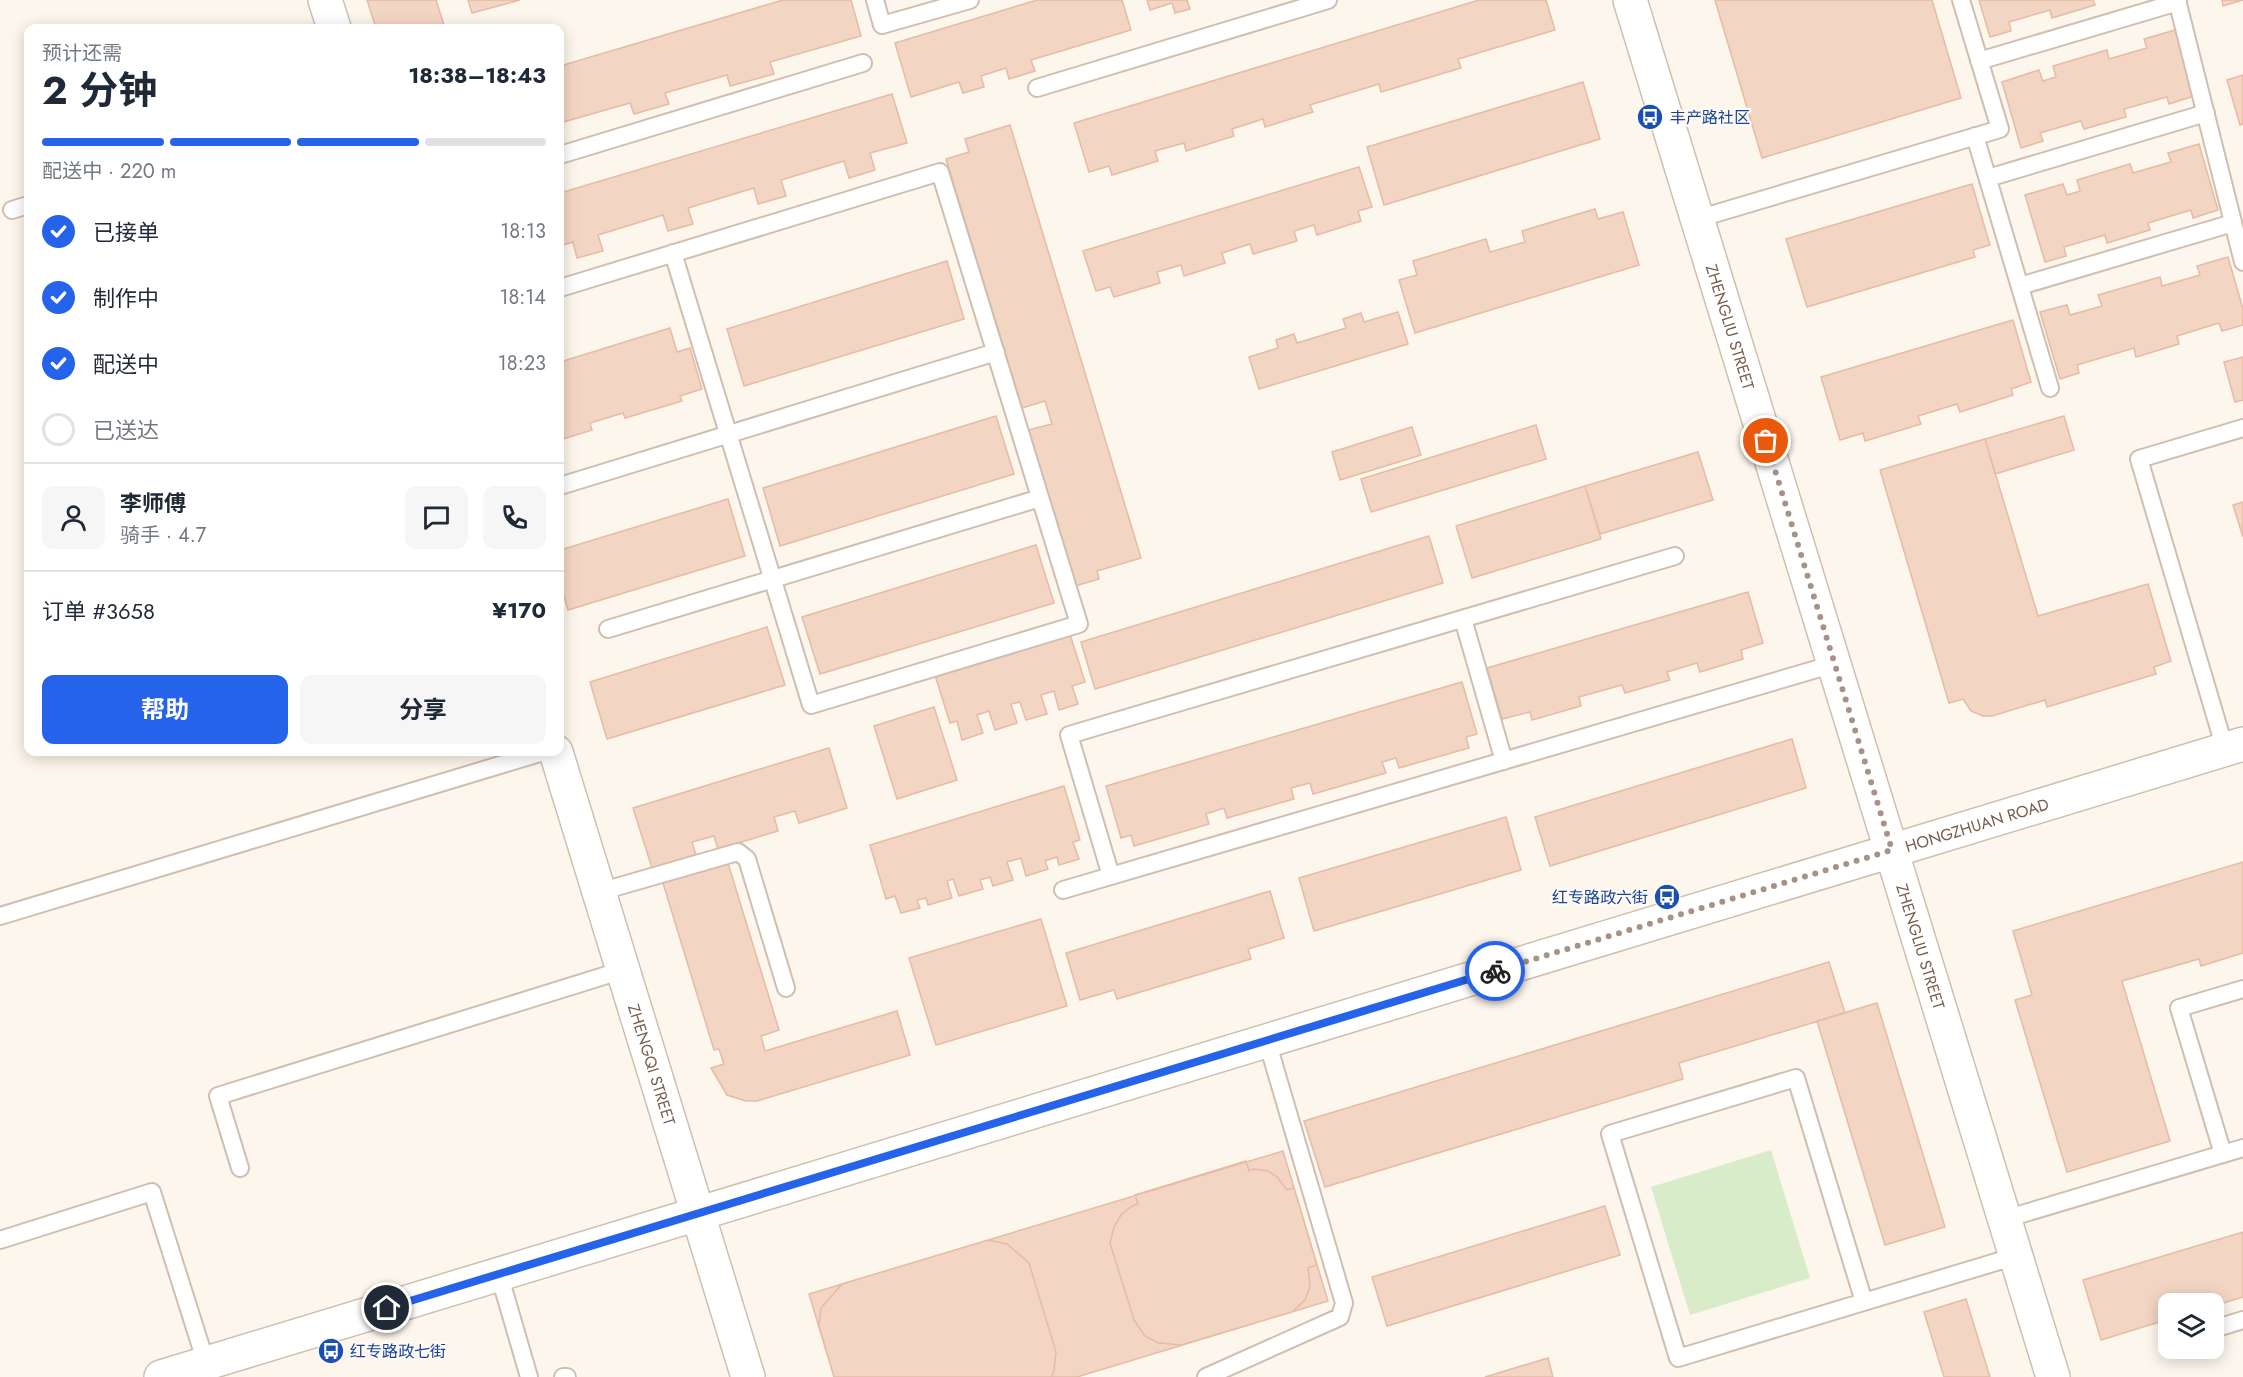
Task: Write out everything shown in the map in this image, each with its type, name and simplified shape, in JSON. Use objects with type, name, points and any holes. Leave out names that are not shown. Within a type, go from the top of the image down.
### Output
[{"type":"street","points":[[325,0],[333,24]]},
{"type":"street","name":"ZHENGLIU STREET","points":[[1630,0],[2053,1377]]},
{"type":"street","name":"HONGZHUAN ROAD","points":[[161,1377],[2234,746]]},
{"type":"street","name":"ZHENGQI STREET","points":[[557,756],[748,1377]]},
{"type":"lane","points":[[874,0],[882,26],[970,0]]},
{"type":"lane","points":[[1037,88],[1328,0]]},
{"type":"lane","points":[[1697,219],[2000,129],[1961,0]]},
{"type":"lane","points":[[1979,61],[2178,1],[2243,262]]},
{"type":"lane","points":[[564,154],[863,63]]},
{"type":"lane","points":[[1988,177],[2206,113]]},
{"type":"lane","points":[[1976,136],[2050,388]]},
{"type":"lane","points":[[564,287],[673,253],[940,172],[1079,624],[811,705],[673,253]]},
{"type":"lane","points":[[12,210],[24,206]]},
{"type":"lane","points":[[2020,286],[2233,223]]},
{"type":"lane","points":[[564,485],[996,352]]},
{"type":"lane","points":[[2234,746],[2139,459],[2243,428]]},
{"type":"lane","points":[[608,629],[1040,498]]},
{"type":"lane","points":[[1111,876],[1069,735],[1675,556]]},
{"type":"lane","points":[[1462,619],[1504,761]]},
{"type":"lane","points":[[1063,890],[1834,664]]},
{"type":"lane","points":[[0,916],[530,756]]},
{"type":"lane","points":[[599,892],[738,852],[747,859],[786,988]]},
{"type":"lane","points":[[240,1168],[218,1096],[623,970]]},
{"type":"lane","points":[[2223,1154],[2179,1008],[2243,989]]},
{"type":"lane","points":[[1206,1377],[1340,1317],[1344,1303],[1267,1041]]},
{"type":"lane","points":[[1864,1302],[1796,1078],[1610,1134],[1678,1358],[1864,1302],[2016,1256]]},
{"type":"lane","points":[[2005,1219],[2243,1148]]},
{"type":"lane","points":[[0,1240],[152,1192],[206,1363]]},
{"type":"lane","points":[[499,1274],[529,1377]]},
{"type":"lane","points":[[2224,1326],[2243,1320]]},
{"type":"green space","points":[[1771,1150],[1810,1278],[1690,1315],[1651,1187]]},
{"type":"building","points":[[367,0],[436,0],[444,24],[375,24]]},
{"type":"building","points":[[468,0],[520,0],[472,13]]},
{"type":"building","points":[[783,0],[851,0],[861,36],[770,62],[774,74],[730,86],[727,75],[665,93],[669,104],[634,114],[630,103],[564,122],[564,65]]},
{"type":"building","points":[[1037,0],[1122,0],[1131,30],[1031,60],[1035,71],[1009,79],[1006,68],[981,76],[984,87],[963,93],[959,82],[911,97],[895,43]]},
{"type":"building","points":[[1147,0],[1187,0],[1190,9],[1175,13],[1172,3],[1150,10]]},
{"type":"building","points":[[1479,0],[1546,0],[1555,30],[1458,59],[1461,68],[1381,92],[1379,84],[1310,105],[1313,112],[1265,127],[1263,119],[1232,129],[1234,136],[1186,151],[1184,143],[1155,151],[1158,161],[1112,175],[1109,166],[1089,172],[1074,123]]},
{"type":"building","points":[[1715,0],[1932,0],[1961,98],[1762,158]]},
{"type":"building","points":[[1979,0],[2093,0],[2095,5],[2052,18],[2050,10],[2009,22],[2011,31],[1990,37]]},
{"type":"building","points":[[2222,0],[2243,0],[2223,6]]},
{"type":"building","points":[[2175,30],[2194,96],[2169,104],[2167,97],[2124,109],[2126,117],[2084,129],[2081,121],[2040,133],[2043,141],[2021,148],[2002,82],[2039,70],[2043,81],[2056,77],[2053,66],[2107,50],[2109,59],[2147,48],[2144,39]]},
{"type":"building","points":[[2243,75],[2243,124],[2240,125],[2227,80]]},
{"type":"building","points":[[1583,82],[1600,139],[1384,205],[1367,147]]},
{"type":"building","points":[[892,94],[907,143],[870,153],[875,170],[849,178],[844,161],[781,180],[786,196],[758,204],[754,188],[688,208],[693,224],[668,231],[663,215],[598,235],[603,251],[577,258],[573,242],[564,245],[564,192]]},
{"type":"building","points":[[1010,125],[1141,558],[1097,571],[1099,579],[1075,586],[1028,430],[1052,424],[1045,401],[1022,408],[946,159],[969,152],[965,139]]},
{"type":"building","points":[[2199,144],[2218,210],[2193,218],[2191,210],[2148,223],[2150,230],[2107,243],[2105,235],[2064,247],[2066,256],[2045,262],[2025,195],[2063,184],[2067,195],[2080,191],[2077,180],[2130,164],[2133,173],[2171,162],[2168,153]]},
{"type":"building","points":[[1359,167],[1372,207],[1358,211],[1361,221],[1317,235],[1314,225],[1294,231],[1297,241],[1253,254],[1250,244],[1222,253],[1225,263],[1184,276],[1181,265],[1157,272],[1160,283],[1114,297],[1110,287],[1096,291],[1083,251]]},
{"type":"building","points":[[1972,184],[1990,245],[1973,250],[1975,257],[1807,307],[1786,239]]},
{"type":"building","points":[[1595,209],[1598,219],[1623,212],[1639,265],[1415,333],[1399,280],[1417,275],[1413,261],[1486,239],[1490,252],[1525,242],[1522,231]]},
{"type":"building","points":[[2228,257],[2243,309],[2243,325],[2222,331],[2219,323],[2177,336],[2179,344],[2136,357],[2134,348],[2077,365],[2079,373],[2060,379],[2040,312],[2067,305],[2070,315],[2102,306],[2098,295],[2160,277],[2162,286],[2200,275],[2197,266]]},
{"type":"building","points":[[947,261],[964,319],[744,386],[727,329]]},
{"type":"building","points":[[1398,312],[1408,344],[1259,389],[1249,357],[1278,348],[1276,340],[1294,334],[1297,343],[1346,328],[1343,319],[1361,313],[1364,322]]},
{"type":"building","points":[[2013,320],[2031,382],[2011,389],[2013,395],[1960,412],[1957,404],[1918,416],[1921,424],[1865,441],[1863,433],[1840,440],[1821,377]]},
{"type":"building","points":[[670,328],[677,352],[690,348],[702,389],[680,396],[682,401],[625,418],[623,413],[590,423],[592,430],[564,439],[564,361]]},
{"type":"building","points":[[2243,357],[2243,400],[2235,402],[2224,362]]},
{"type":"building","points":[[996,416],[1014,474],[780,546],[763,488]]},
{"type":"building","points":[[2064,416],[2074,450],[1995,474],[1985,439]]},
{"type":"building","points":[[1536,425],[1546,459],[1371,512],[1361,479]]},
{"type":"building","points":[[1412,427],[1421,455],[1340,480],[1332,452]]},
{"type":"building","points":[[1985,439],[2038,616],[2148,584],[2171,661],[2154,667],[2156,674],[2047,707],[2045,700],[1992,716],[1983,716],[1971,711],[1963,699],[1949,703],[1880,470]]},
{"type":"building","points":[[1698,452],[1713,500],[1600,534],[1585,486]]},
{"type":"building","points":[[1585,486],[1601,539],[1472,578],[1456,526]]},
{"type":"building","points":[[728,499],[745,556],[568,610],[564,596],[564,549]]},
{"type":"building","points":[[2243,502],[2243,537],[2233,505]]},
{"type":"building","points":[[2243,502],[2243,537],[2233,505]]},
{"type":"building","points":[[1429,536],[1443,583],[1095,689],[1081,642]]},
{"type":"building","points":[[1036,545],[1054,603],[820,674],[802,617]]},
{"type":"building","points":[[1748,592],[1763,643],[1741,650],[1743,659],[1700,672],[1697,663],[1667,672],[1670,680],[1625,693],[1622,685],[1579,697],[1581,706],[1532,720],[1530,712],[1502,719],[1487,668]]},
{"type":"building","points":[[767,627],[785,685],[607,739],[590,682]]},
{"type":"building","points":[[1069,631],[1085,682],[1072,686],[1078,704],[1059,710],[1054,691],[1041,695],[1047,714],[1026,720],[1020,702],[1011,704],[1017,723],[995,730],[989,711],[977,715],[983,733],[962,740],[957,721],[950,723],[934,672]]},
{"type":"building","points":[[1462,682],[1477,734],[1466,737],[1469,748],[1399,768],[1396,758],[1382,762],[1386,773],[1313,794],[1310,783],[1291,788],[1294,799],[1227,818],[1224,808],[1206,814],[1209,824],[1134,846],[1131,835],[1121,838],[1106,786]]},
{"type":"building","points":[[934,707],[957,780],[897,799],[874,726]]},
{"type":"building","points":[[1792,739],[1806,788],[1550,866],[1535,817]]},
{"type":"building","points":[[829,748],[847,808],[799,823],[795,811],[774,817],[778,831],[718,849],[714,836],[692,842],[696,855],[652,868],[633,808]]},
{"type":"building","points":[[1064,786],[1080,840],[1073,842],[1079,859],[1059,865],[1057,857],[1045,861],[1048,869],[1026,876],[1021,858],[1007,862],[1013,880],[993,886],[990,877],[980,880],[983,889],[959,896],[953,879],[947,881],[952,898],[928,905],[926,898],[917,900],[920,908],[901,913],[895,896],[886,899],[870,845]]},
{"type":"building","points":[[1506,817],[1521,870],[1314,931],[1299,878]]},
{"type":"building","points":[[2243,862],[2243,953],[2201,966],[2199,959],[2122,981],[2170,1141],[2067,1172],[2015,1000],[2032,995],[2013,931]]},
{"type":"building","points":[[728,863],[779,1030],[761,1036],[765,1051],[897,1011],[910,1055],[757,1101],[746,1101],[727,1095],[711,1068],[724,1064],[719,1049],[714,1050],[663,883]]},
{"type":"building","points":[[1270,891],[1284,938],[1248,949],[1251,959],[1117,999],[1114,990],[1080,1000],[1066,953]]},
{"type":"building","points":[[1041,919],[1067,1006],[936,1045],[909,958]]},
{"type":"building","points":[[1829,962],[1845,1013],[1679,1063],[1683,1079],[1325,1187],[1304,1121]]},
{"type":"building","points":[[1877,1003],[1945,1227],[1885,1245],[1817,1021]]},
{"type":"building","points":[[1283,1151],[1328,1301],[1077,1377],[834,1377],[809,1294]]},
{"type":"building","points":[[1246,1161],[1249,1171],[1254,1169],[1268,1171],[1277,1177],[1287,1190],[1294,1188],[1317,1265],[1308,1268],[1310,1286],[1305,1300],[1292,1312],[1181,1345],[1158,1343],[1145,1336],[1134,1320],[1110,1243],[1114,1227],[1121,1215],[1138,1204],[1135,1195]]},
{"type":"building","points":[[1605,1206],[1620,1255],[1387,1326],[1372,1277]]},
{"type":"building","points":[[2243,1232],[2243,1297],[2224,1303],[2224,1293],[2158,1293],[2158,1322],[2101,1340],[2083,1280]]},
{"type":"building","points":[[988,1240],[1007,1244],[1029,1263],[1056,1352],[1051,1377],[834,1377],[819,1326],[821,1308],[842,1284]]},
{"type":"building","points":[[1966,1299],[1990,1377],[1944,1377],[1924,1312]]},
{"type":"building","points":[[1548,1358],[1553,1377],[1485,1377]]},
{"type":"way so far","points":[[1495,971],[1892,850],[1766,441]]},
{"type":"place","name":"丰产路社区","points":[[1650,117]]},
{"type":"place","name":"红专路政六街","points":[[1667,897]]},
{"type":"place","name":"红专路政七街","points":[[331,1351]]},
{"type":"route","points":[[387,1308],[1495,971]]}]
